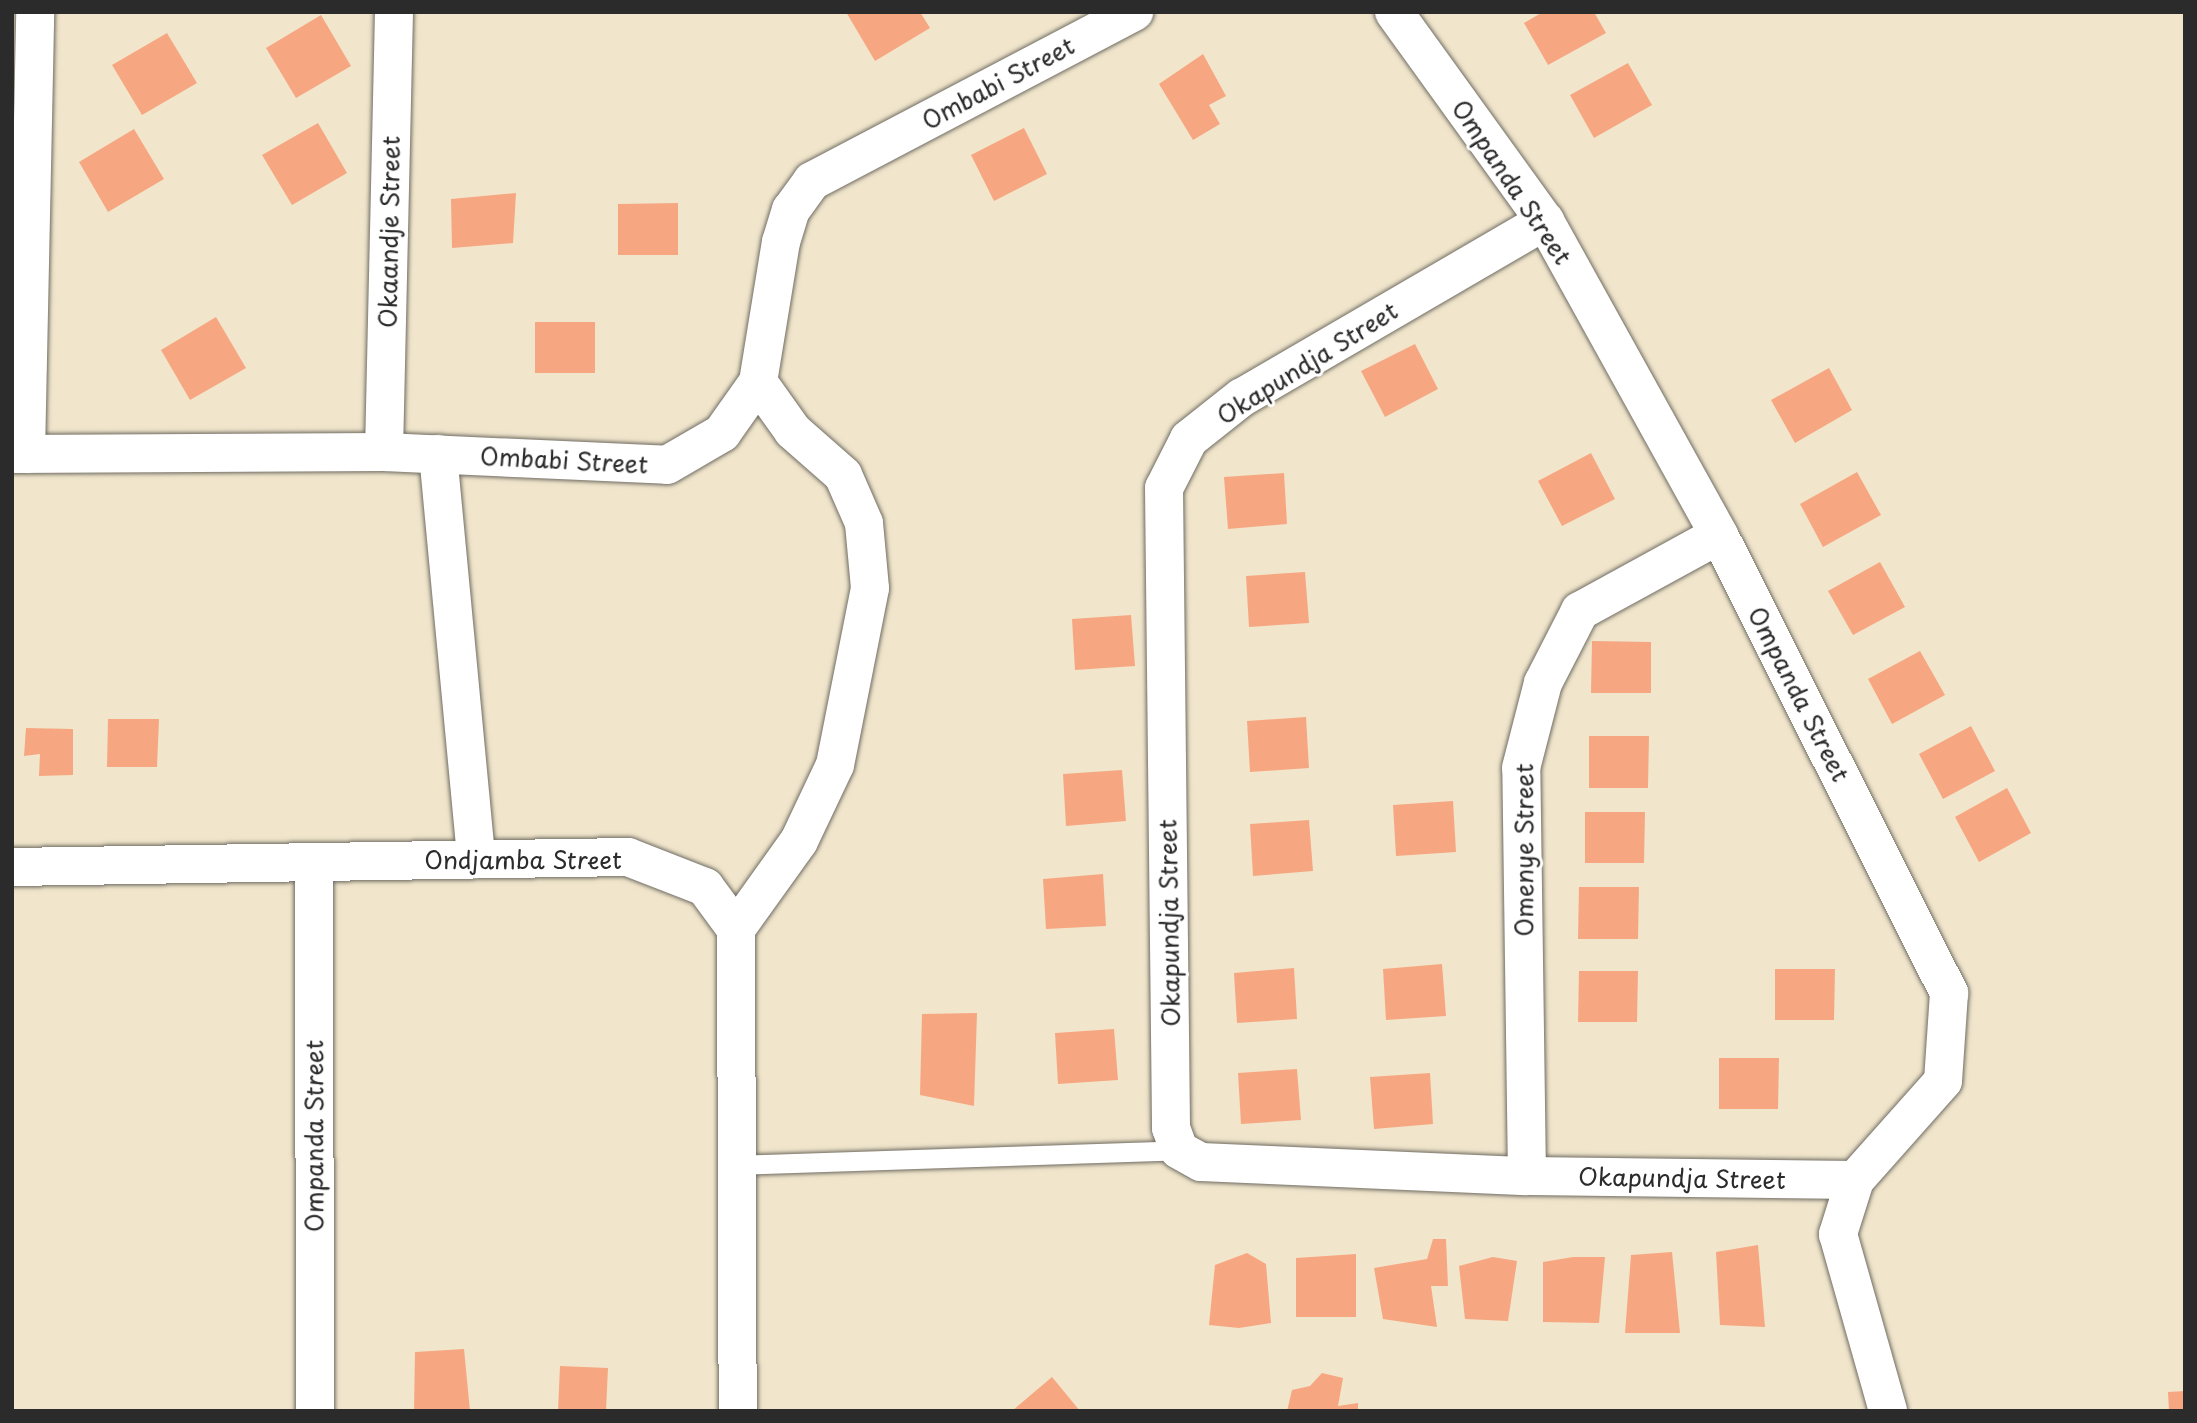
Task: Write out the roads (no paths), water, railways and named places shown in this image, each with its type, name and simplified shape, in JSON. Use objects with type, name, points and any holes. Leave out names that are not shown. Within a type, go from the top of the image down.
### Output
[{"type":"street","points":[[19,454],[35,12]]},
{"type":"street","name":"Okaandje Street","points":[[384,452],[394,12]]},
{"type":"street","name":"Ombabi Street","points":[[19,454],[384,452],[667,465],[722,433],[758,382],[781,242],[791,210],[812,181],[1134,12]]},
{"type":"street","name":"Ompanda Street","points":[[1394,12],[1545,221],[1719,535],[1949,993],[1943,1081],[1855,1180],[1838,1234],[1888,1411]]},
{"type":"street","name":"Okapundja Street","points":[[1545,221],[1242,397],[1189,439],[1164,488],[1171,1129],[1180,1150],[1201,1162],[1527,1176],[1855,1180]]},
{"type":"street","points":[[738,1411],[736,929],[799,841],[835,765],[870,588],[864,523],[843,475],[793,431],[758,382]]},
{"type":"street","points":[[438,454],[476,859]]},
{"type":"street","name":"Omenye Street","points":[[1527,1176],[1521,768],[1543,682],[1580,611],[1719,535]]},
{"type":"street","name":"Ondjamba Street","points":[[12,867],[628,857],[705,887],[736,929]]},
{"type":"street","name":"Ompanda Street","points":[[314,862],[315,1411]]},
{"type":"lane","points":[[735,1165],[1180,1150]]}]
